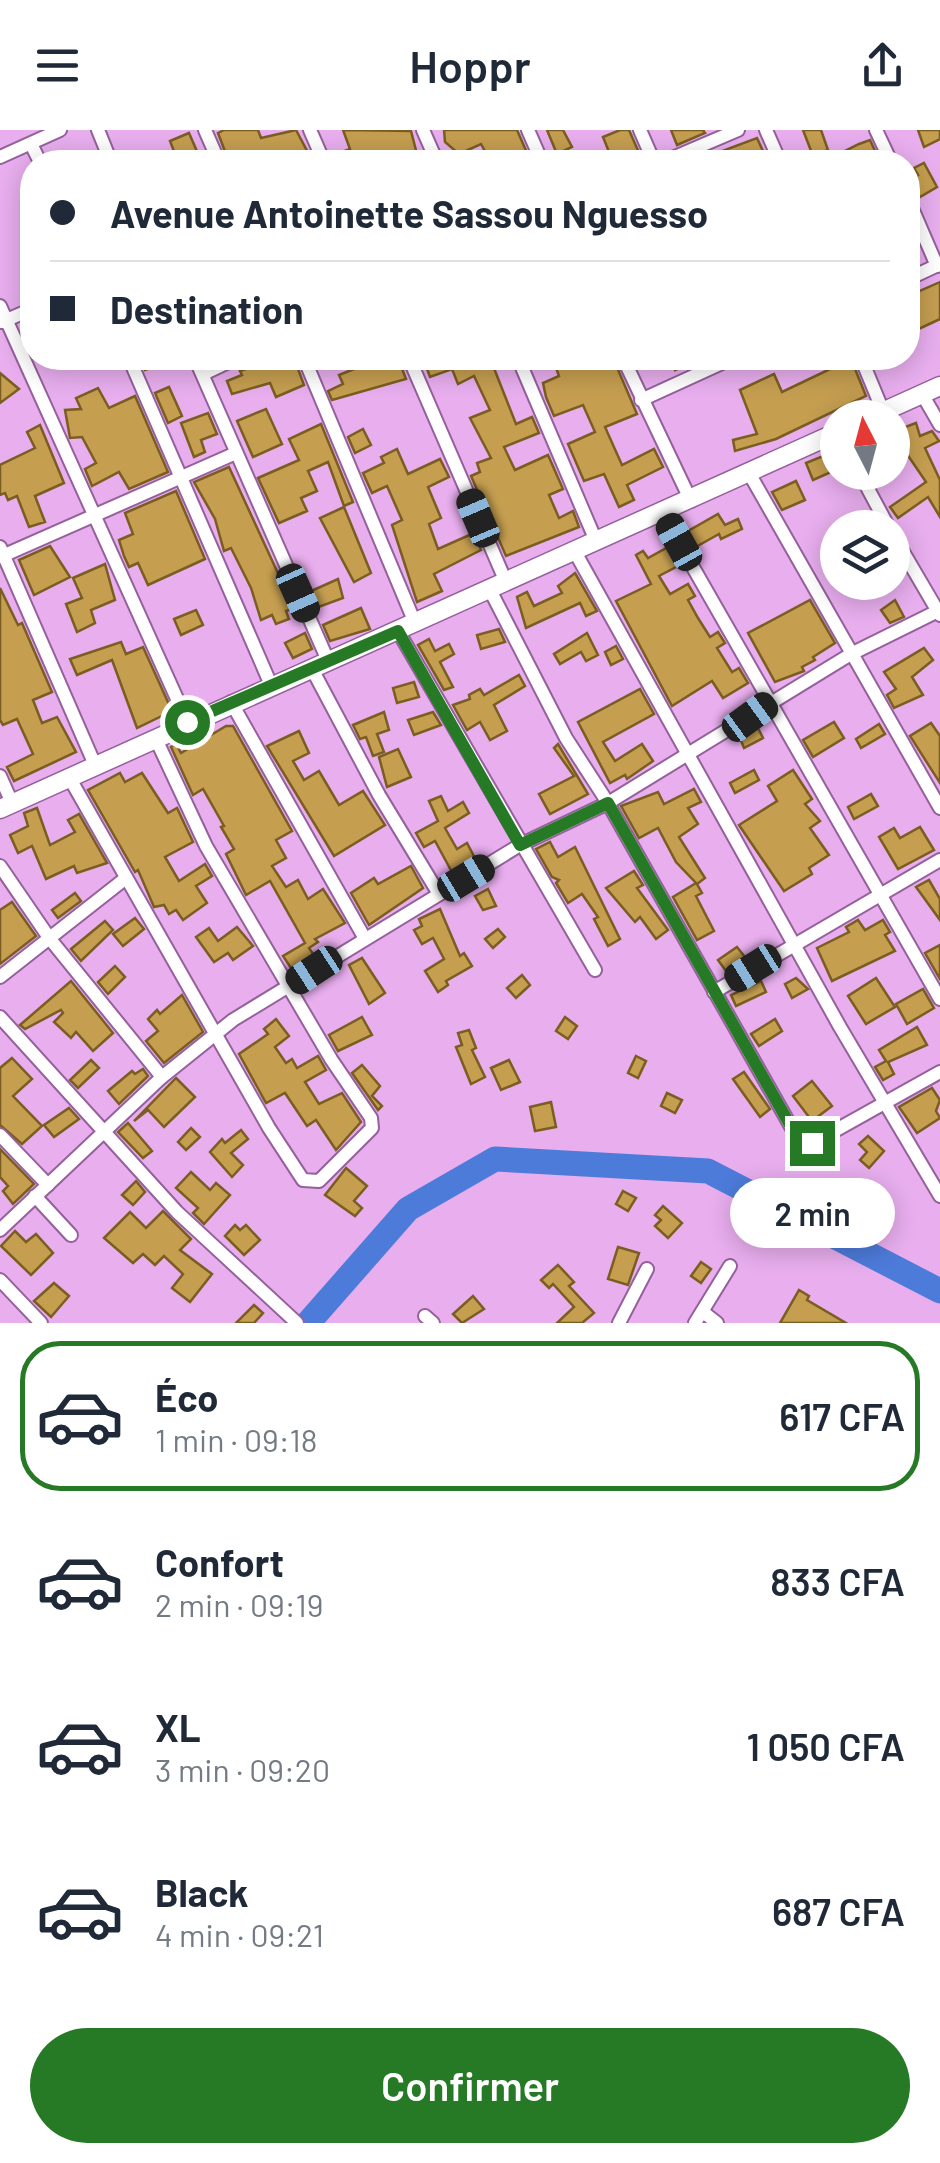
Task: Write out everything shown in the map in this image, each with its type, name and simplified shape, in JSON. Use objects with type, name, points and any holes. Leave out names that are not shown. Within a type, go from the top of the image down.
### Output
[{"type":"street","points":[[0,157],[60,130]]},
{"type":"street","points":[[691,150],[738,130]]},
{"type":"street","points":[[32,144],[35,150]]},
{"type":"street","points":[[920,225],[938,265]]},
{"type":"street","points":[[0,306],[20,359]]},
{"type":"street","points":[[25,370],[187,722]]},
{"type":"street","points":[[134,370],[272,685]]},
{"type":"street","points":[[201,370],[321,666],[379,796],[439,894]]},
{"type":"street","points":[[203,374],[212,370]]},
{"type":"street","points":[[309,370],[406,627],[520,845],[595,970]]},
{"type":"street","points":[[414,370],[498,586],[566,738],[608,803],[798,1139],[812,1143],[940,1072]]},
{"type":"street","points":[[523,370],[596,542]]},
{"type":"street","points":[[628,370],[691,501]]},
{"type":"street","points":[[641,400],[707,370]]},
{"type":"street","points":[[863,370],[872,400]]},
{"type":"street","points":[[908,400],[940,386]]},
{"type":"street","points":[[922,394],[940,425]]},
{"type":"street","points":[[0,776],[6,806],[820,440]]},
{"type":"street","points":[[95,766],[1,553],[236,453]]},
{"type":"street","points":[[748,472],[940,808]]},
{"type":"street","points":[[662,512],[768,704],[940,999]]},
{"type":"street","points":[[576,552],[940,1196]]},
{"type":"street","points":[[0,1230],[162,1077],[218,1032],[364,938],[520,845],[608,803],[690,756],[851,654],[939,612],[910,562]]},
{"type":"street","points":[[231,702],[364,938]]},
{"type":"street","points":[[69,777],[218,1032],[268,1128],[303,1180],[319,1182],[373,1125],[206,846],[155,737]]},
{"type":"street","points":[[714,992],[940,860]]},
{"type":"street","points":[[0,866],[50,939],[162,1077]]},
{"type":"street","points":[[0,977],[126,878]]},
{"type":"street","points":[[0,1017],[177,1212],[297,1323]]},
{"type":"street","points":[[0,1135],[48,1185]]},
{"type":"street","points":[[35,1196],[71,1236]]},
{"type":"street","points":[[716,1323],[699,1317],[730,1266]]},
{"type":"street","points":[[620,1323],[647,1269]]},
{"type":"street","points":[[0,1280],[41,1323]]},
{"type":"building","points":[[258,130],[261,138],[296,130],[307,150],[224,150],[218,133]]},
{"type":"building","points":[[343,130],[411,131],[416,150],[347,150]]},
{"type":"building","points":[[444,130],[517,130],[526,150],[484,150],[481,144],[454,150],[445,142]]},
{"type":"building","points":[[547,130],[563,130],[572,147],[555,150]]},
{"type":"building","points":[[629,130],[638,150],[608,150],[603,137]]},
{"type":"building","points":[[671,130],[703,130],[705,133],[677,145]]},
{"type":"building","points":[[803,130],[821,130],[828,150],[811,150]]},
{"type":"building","points":[[918,130],[940,130],[940,139],[924,147]]},
{"type":"building","points":[[189,133],[196,150],[173,150],[170,141]]},
{"type":"building","points":[[757,138],[762,150],[725,150]]},
{"type":"building","points":[[870,140],[875,150],[847,150]]},
{"type":"building","points":[[924,163],[937,187],[920,197],[920,165]]},
{"type":"building","points":[[940,282],[940,319],[920,328],[920,291]]},
{"type":"building","points":[[298,370],[304,385],[276,397],[270,383],[232,394],[227,381],[242,375],[240,371]]},
{"type":"building","points":[[352,370],[403,370],[406,379],[332,400],[328,391],[343,384],[339,375]]},
{"type":"building","points":[[427,370],[449,370],[430,377]]},
{"type":"building","points":[[452,370],[495,370],[516,424],[532,417],[539,433],[504,447],[515,470],[548,455],[563,489],[549,495],[559,518],[573,511],[579,527],[506,556],[471,476],[480,472],[477,463],[491,458],[470,418],[490,410],[474,376],[458,384]]},
{"type":"building","points":[[557,370],[618,370],[637,414],[605,427],[622,465],[654,449],[663,467],[627,485],[634,500],[619,507],[604,474],[584,481],[568,444],[595,432],[583,405],[554,416],[543,383],[559,376]]},
{"type":"building","points":[[828,370],[855,370],[866,396],[858,400],[820,400],[820,418],[776,439],[735,451],[733,440],[757,434],[740,390],[774,374],[782,392]]},
{"type":"building","points":[[0,373],[19,389],[0,403]]},
{"type":"building","points":[[169,387],[182,416],[168,423],[155,393]]},
{"type":"building","points":[[98,388],[109,408],[135,396],[168,472],[129,489],[119,472],[92,486],[85,469],[96,463],[82,437],[70,438],[65,410],[81,409],[76,398]]},
{"type":"building","points":[[266,409],[282,444],[253,457],[237,421]]},
{"type":"building","points":[[208,413],[217,434],[201,440],[205,452],[194,457],[181,423]]},
{"type":"building","points":[[916,423],[920,436],[932,431],[939,441],[925,448],[940,480],[940,517],[928,497],[909,510],[890,507],[926,482],[910,458],[910,425]]},
{"type":"building","points":[[321,424],[353,502],[344,506],[328,462],[308,471],[317,491],[301,498],[307,511],[279,523],[258,478],[299,460],[289,439]]},
{"type":"building","points":[[40,425],[64,483],[35,496],[45,522],[29,527],[17,496],[8,500],[5,493],[0,495],[0,465],[35,448],[27,432]]},
{"type":"building","points":[[363,429],[371,445],[355,453],[348,437]]},
{"type":"building","points":[[397,449],[408,474],[440,459],[449,477],[428,487],[441,518],[429,524],[438,549],[474,533],[481,550],[434,574],[442,591],[417,602],[392,525],[402,520],[387,486],[372,493],[363,473],[384,463],[381,457]]},
{"type":"building","points":[[820,457],[820,477],[813,480],[806,463]]},
{"type":"building","points":[[229,467],[294,608],[286,611],[289,619],[276,624],[272,615],[261,620],[251,588],[231,548],[224,551],[215,519],[194,482]]},
{"type":"building","points":[[796,481],[805,500],[782,510],[772,492]]},
{"type":"building","points":[[176,491],[205,559],[148,585],[138,563],[129,567],[124,556],[119,540],[133,534],[125,513]]},
{"type":"building","points":[[344,507],[371,573],[354,582],[320,518]]},
{"type":"building","points":[[718,514],[725,525],[738,519],[742,529],[721,539],[719,534],[694,548],[688,531]]},
{"type":"building","points":[[50,546],[70,577],[34,595],[19,560]]},
{"type":"building","points":[[670,546],[680,565],[659,576],[670,594],[688,584],[695,596],[688,600],[698,618],[710,637],[718,632],[725,643],[717,648],[732,672],[739,668],[748,683],[723,698],[712,681],[672,706],[616,601],[651,584],[636,555],[643,551],[648,558]]},
{"type":"building","points":[[105,564],[115,600],[91,610],[95,623],[77,632],[66,604],[82,598],[73,578]]},
{"type":"building","points":[[575,573],[597,611],[586,616],[580,603],[526,628],[517,597],[527,592],[534,606],[562,593],[558,586]]},
{"type":"building","points":[[338,579],[343,598],[316,608],[309,592]]},
{"type":"building","points":[[0,588],[18,625],[22,623],[52,692],[33,700],[42,723],[57,717],[76,752],[14,781],[7,767],[33,754],[17,719],[3,725],[0,720]]},
{"type":"building","points":[[810,600],[835,643],[813,657],[815,660],[802,667],[804,671],[775,682],[748,633]]},
{"type":"building","points":[[895,600],[904,617],[890,623],[881,610]]},
{"type":"building","points":[[361,608],[370,629],[330,641],[323,625]]},
{"type":"building","points":[[196,610],[203,625],[181,635],[174,619]]},
{"type":"building","points":[[499,629],[505,642],[481,649],[477,635]]},
{"type":"building","points":[[305,633],[312,649],[293,658],[285,643]]},
{"type":"building","points":[[587,633],[598,655],[586,661],[581,652],[560,664],[554,654]]},
{"type":"building","points":[[429,639],[435,651],[449,644],[454,654],[440,662],[453,687],[444,690],[418,645]]},
{"type":"building","points":[[121,642],[126,654],[143,647],[172,711],[137,728],[112,660],[77,675],[70,659]]},
{"type":"building","points":[[616,646],[623,659],[611,665],[605,652]]},
{"type":"building","points":[[924,648],[933,660],[912,677],[923,695],[894,708],[887,695],[896,689],[884,672]]},
{"type":"building","points":[[519,675],[525,686],[494,705],[507,731],[490,740],[480,722],[467,730],[453,705],[470,699],[469,695],[480,689],[484,695]]},
{"type":"building","points":[[414,682],[419,697],[397,703],[393,688]]},
{"type":"building","points":[[640,689],[654,714],[603,742],[615,761],[642,744],[653,761],[627,779],[625,775],[610,783],[578,722]]},
{"type":"building","points":[[384,712],[389,730],[377,734],[384,752],[373,756],[366,737],[360,739],[353,725]]},
{"type":"building","points":[[433,712],[441,725],[414,735],[408,720]]},
{"type":"building","points":[[834,722],[844,738],[813,757],[803,740]]},
{"type":"building","points":[[931,723],[940,736],[940,783],[910,736]]},
{"type":"building","points":[[879,724],[885,734],[861,748],[856,739]]},
{"type":"building","points":[[226,726],[233,726],[292,831],[276,840],[286,858],[272,866],[286,887],[298,880],[308,899],[323,889],[345,923],[315,939],[318,942],[309,948],[314,955],[291,968],[283,956],[305,943],[270,881],[246,895],[226,854],[234,849],[221,827],[224,826],[203,789],[193,795],[171,747],[176,744],[181,753]]},
{"type":"building","points":[[758,728],[763,738],[744,748],[740,738]]},
{"type":"building","points":[[299,731],[309,753],[293,761],[304,780],[319,771],[339,805],[363,791],[385,825],[334,856],[267,746]]},
{"type":"building","points":[[558,744],[588,794],[550,814],[539,794],[574,776],[554,748]]},
{"type":"building","points":[[398,749],[411,777],[387,787],[379,757]]},
{"type":"building","points":[[754,770],[759,780],[735,793],[730,783]]},
{"type":"building","points":[[793,770],[812,799],[805,804],[820,821],[810,828],[829,855],[809,868],[812,874],[784,891],[739,825],[777,801],[768,786]]},
{"type":"building","points":[[120,773],[125,782],[142,773],[168,813],[177,808],[193,842],[165,857],[179,881],[205,864],[212,876],[196,886],[207,903],[183,920],[176,910],[169,914],[164,905],[154,907],[138,870],[135,872],[88,790]]},
{"type":"building","points":[[694,789],[701,802],[688,808],[698,824],[679,837],[705,878],[697,884],[702,893],[696,896],[714,931],[697,940],[673,897],[696,883],[676,862],[658,828],[639,838],[621,806],[658,792],[664,804]]},
{"type":"building","points":[[871,794],[878,806],[854,819],[848,807]]},
{"type":"building","points":[[441,796],[448,811],[463,802],[469,813],[445,828],[457,849],[467,843],[476,860],[453,874],[435,841],[424,847],[416,833],[438,821],[429,801]]},
{"type":"building","points":[[37,808],[50,845],[75,832],[68,820],[79,814],[107,863],[77,873],[74,866],[46,879],[32,846],[18,853],[10,835],[28,826],[24,813]]},
{"type":"building","points":[[920,827],[934,850],[898,869],[879,837],[894,828],[900,838]]},
{"type":"building","points":[[550,842],[558,857],[575,847],[620,939],[608,946],[594,919],[598,917],[582,894],[568,903],[556,883],[559,880],[552,877],[536,849]]},
{"type":"building","points":[[411,866],[423,888],[369,925],[351,893],[374,878],[378,884]]},
{"type":"building","points":[[634,871],[643,885],[637,888],[668,930],[656,939],[640,917],[635,922],[606,888]]},
{"type":"building","points":[[929,880],[940,899],[940,920],[916,887]]},
{"type":"building","points":[[488,889],[496,906],[483,910],[475,896]]},
{"type":"building","points":[[75,893],[81,901],[58,918],[52,910]]},
{"type":"building","points":[[12,902],[36,936],[0,964],[0,910]]},
{"type":"building","points":[[440,909],[460,956],[464,953],[472,966],[446,981],[448,985],[438,992],[425,971],[444,959],[433,938],[422,944],[414,930],[422,926],[419,919]]},
{"type":"building","points":[[135,918],[144,929],[123,946],[113,934]]},
{"type":"building","points":[[858,920],[865,930],[883,920],[890,932],[885,935],[895,951],[832,981],[817,948],[849,932],[846,927]]},
{"type":"building","points":[[105,921],[113,930],[81,961],[71,949]]},
{"type":"building","points":[[237,927],[253,946],[233,960],[228,953],[214,962],[196,937],[209,928],[218,941]]},
{"type":"building","points":[[498,929],[505,937],[493,948],[485,939]]},
{"type":"building","points":[[940,945],[940,979],[925,953]]},
{"type":"building","points":[[737,947],[745,957],[726,971],[718,960]]},
{"type":"building","points":[[362,958],[385,993],[369,1004],[349,965]]},
{"type":"building","points":[[115,966],[125,977],[108,994],[98,982]]},
{"type":"building","points":[[522,975],[530,985],[516,998],[507,988]]},
{"type":"building","points":[[796,978],[808,989],[792,998],[785,984]]},
{"type":"building","points":[[876,978],[895,1007],[866,1024],[848,996]]},
{"type":"building","points":[[71,981],[113,1033],[93,1051],[76,1032],[71,1038],[54,1022],[63,1013],[61,1010],[25,1029],[20,1025]]},
{"type":"building","points":[[761,981],[766,992],[736,1006],[731,995]]},
{"type":"building","points":[[923,989],[934,1008],[907,1024],[896,1004]]},
{"type":"building","points":[[182,995],[203,1032],[164,1063],[146,1041],[158,1031],[148,1019]]},
{"type":"building","points":[[362,1017],[372,1035],[338,1051],[329,1035]]},
{"type":"building","points":[[565,1017],[577,1026],[568,1039],[556,1031]]},
{"type":"building","points":[[276,1019],[289,1036],[275,1047],[286,1063],[292,1059],[297,1068],[318,1056],[326,1070],[305,1082],[319,1104],[342,1093],[361,1122],[336,1150],[316,1120],[307,1126],[285,1093],[266,1103],[239,1054],[268,1034],[264,1029]]},
{"type":"building","points":[[775,1019],[782,1031],[759,1046],[751,1034]]},
{"type":"building","points":[[917,1027],[927,1045],[888,1062],[894,1074],[883,1080],[875,1067],[886,1061],[879,1050]]},
{"type":"building","points":[[469,1030],[476,1048],[472,1050],[485,1077],[471,1084],[456,1047],[462,1045],[458,1033]]},
{"type":"building","points":[[636,1056],[646,1061],[638,1078],[628,1073]]},
{"type":"building","points":[[12,1058],[32,1079],[13,1096],[42,1126],[22,1144],[0,1125],[0,1068]]},
{"type":"building","points":[[91,1060],[99,1068],[78,1088],[70,1080]]},
{"type":"building","points":[[509,1060],[520,1082],[501,1090],[491,1068]]},
{"type":"building","points":[[362,1065],[380,1086],[372,1096],[382,1106],[378,1110],[352,1073]]},
{"type":"building","points":[[143,1069],[148,1076],[119,1104],[108,1091],[132,1071],[135,1074]]},
{"type":"building","points":[[744,1072],[770,1109],[760,1117],[733,1079]]},
{"type":"building","points":[[176,1078],[195,1097],[164,1127],[148,1110],[134,1121]]},
{"type":"building","points":[[812,1081],[832,1106],[812,1121],[793,1096]]},
{"type":"building","points":[[932,1088],[940,1100],[936,1111],[940,1118],[917,1133],[899,1107]]},
{"type":"building","points":[[667,1093],[682,1100],[675,1113],[661,1106]]},
{"type":"building","points":[[551,1102],[556,1127],[535,1131],[530,1107]]},
{"type":"building","points":[[69,1108],[79,1119],[54,1137],[44,1125]]},
{"type":"building","points":[[128,1123],[152,1151],[143,1158],[118,1132]]},
{"type":"building","points":[[191,1128],[200,1137],[186,1150],[178,1142]]},
{"type":"building","points":[[241,1130],[248,1139],[231,1153],[243,1165],[232,1177],[210,1152],[222,1139],[225,1143]]},
{"type":"building","points":[[868,1136],[884,1151],[869,1168],[860,1160],[867,1152],[859,1144]]},
{"type":"building","points":[[0,1149],[34,1184],[13,1204],[3,1191],[8,1186],[0,1177]]},
{"type":"building","points":[[346,1168],[367,1186],[354,1201],[362,1208],[355,1216],[325,1195]]},
{"type":"building","points":[[191,1172],[210,1190],[216,1183],[230,1195],[204,1224],[193,1213],[198,1208],[176,1188]]},
{"type":"building","points":[[136,1181],[145,1192],[133,1205],[122,1195]]},
{"type":"building","points":[[623,1191],[636,1198],[628,1211],[616,1204]]},
{"type":"building","points":[[663,1206],[682,1223],[668,1238],[655,1226],[661,1220],[655,1215]]},
{"type":"building","points":[[163,1211],[191,1239],[180,1250],[212,1274],[190,1302],[172,1288],[183,1274],[164,1256],[155,1265],[143,1254],[133,1263],[104,1238],[130,1212],[146,1228]]},
{"type":"building","points":[[235,1225],[240,1230],[246,1225],[260,1240],[244,1255],[225,1236]]},
{"type":"building","points":[[15,1231],[26,1242],[36,1234],[53,1253],[31,1275],[1,1246]]},
{"type":"building","points":[[618,1247],[639,1253],[628,1285],[608,1279]]},
{"type":"building","points":[[701,1262],[711,1269],[701,1283],[691,1276]]},
{"type":"building","points":[[558,1265],[574,1282],[569,1286],[594,1313],[582,1323],[557,1323],[574,1307],[553,1284],[549,1288],[541,1280]]},
{"type":"building","points":[[54,1283],[69,1296],[51,1317],[34,1301]]},
{"type":"building","points":[[799,1290],[809,1296],[807,1300],[846,1323],[780,1323]]},
{"type":"building","points":[[473,1296],[484,1309],[462,1323],[453,1314]]},
{"type":"building","points":[[254,1305],[263,1313],[254,1323],[236,1323]]},
{"type":"waterway","points":[[308,1323],[408,1209],[495,1159],[708,1171],[940,1291]]},
{"type":"route","points":[[187,722],[398,631],[520,845],[608,803],[798,1139],[812,1143]]}]
